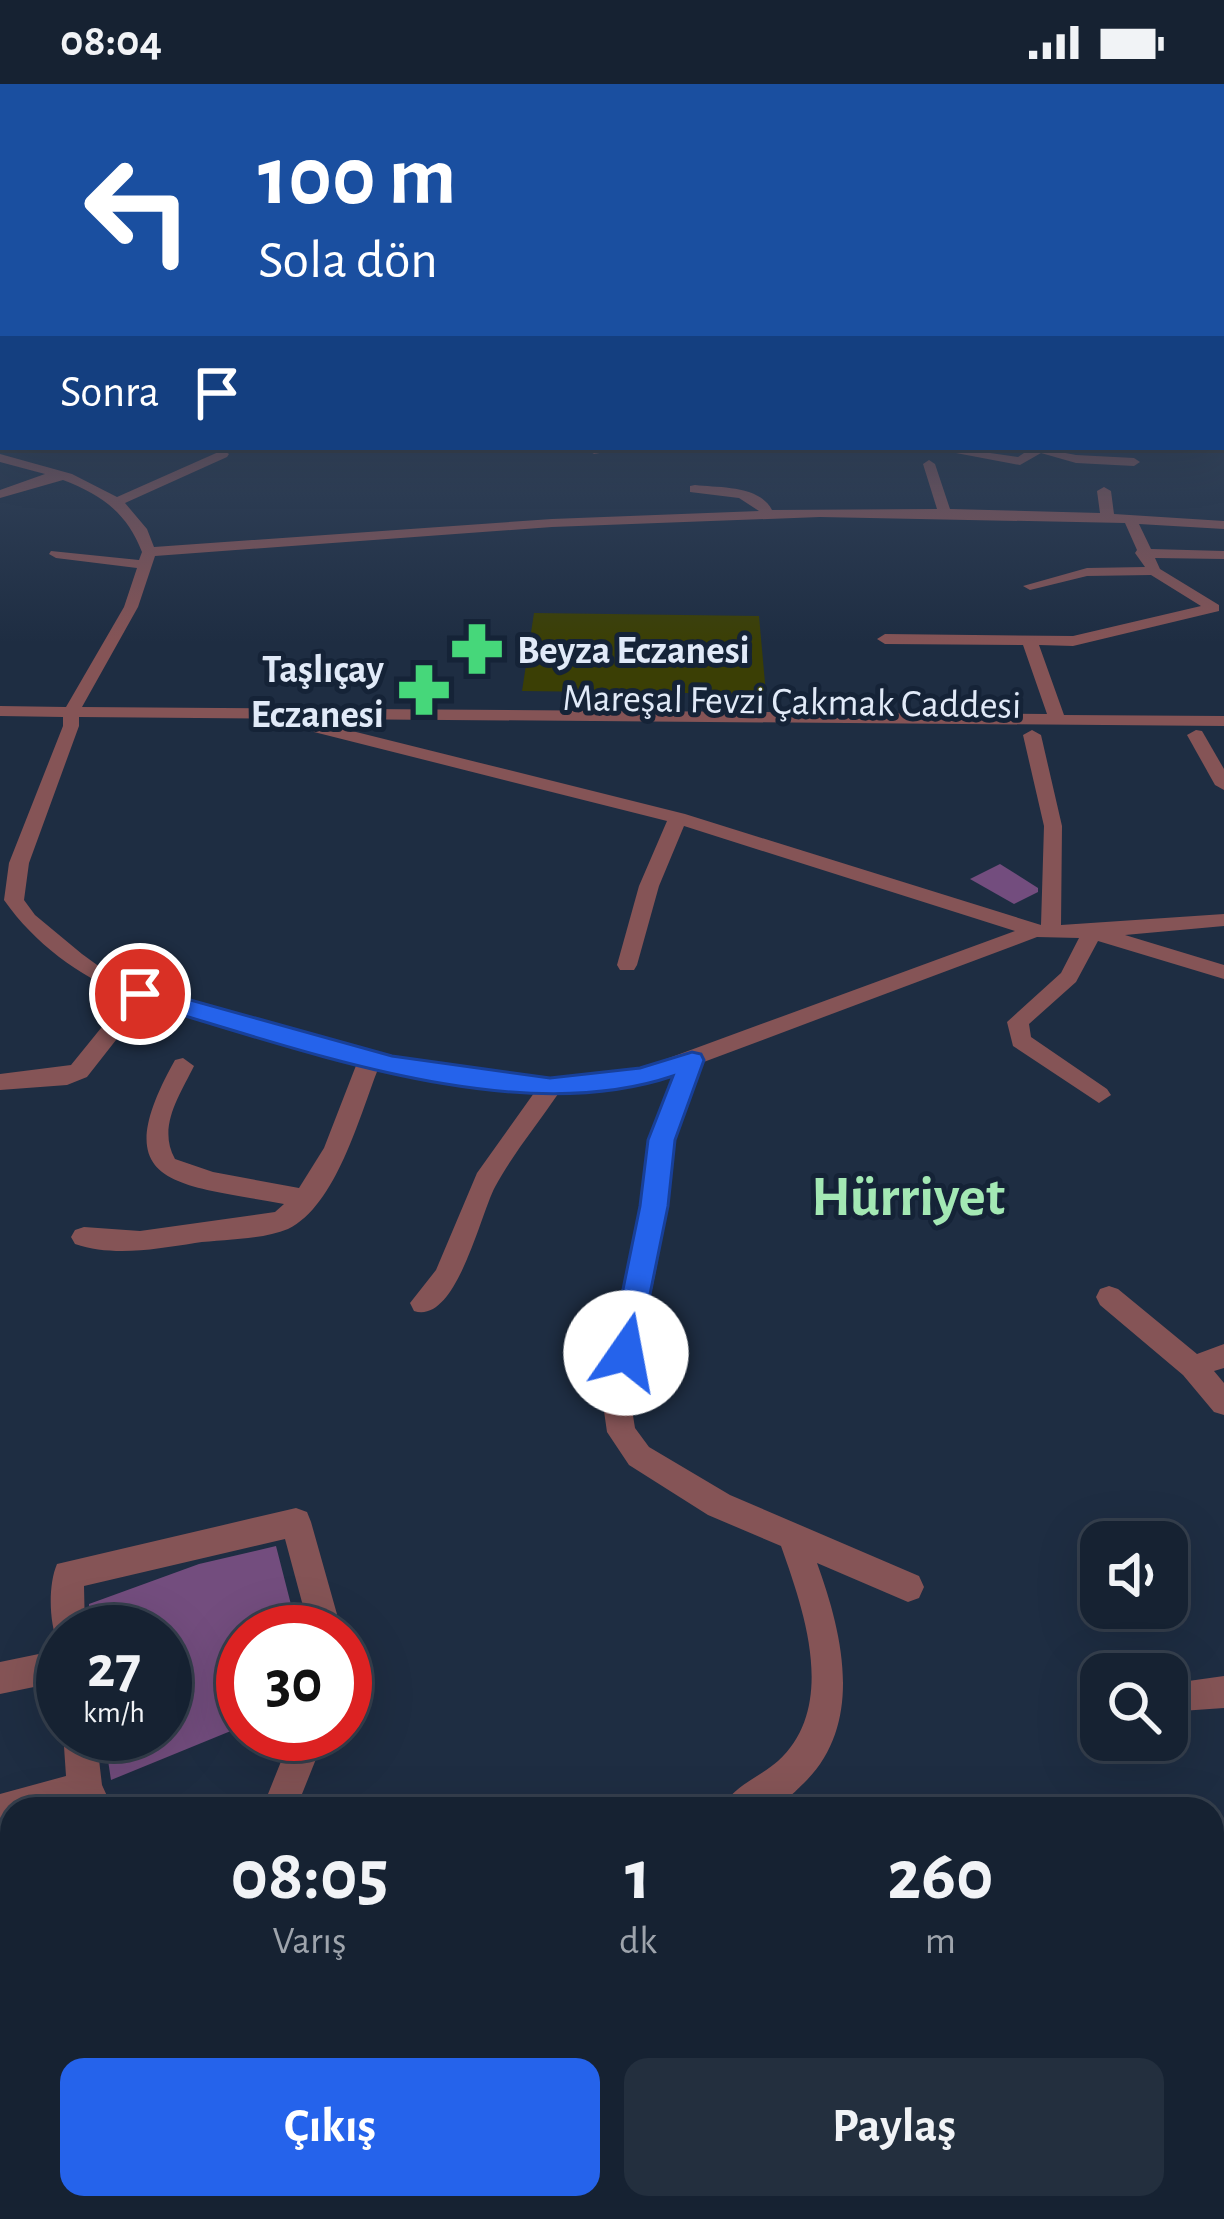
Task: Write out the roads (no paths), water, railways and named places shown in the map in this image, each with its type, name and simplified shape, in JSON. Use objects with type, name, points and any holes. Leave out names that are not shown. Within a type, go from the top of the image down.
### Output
[{"type":"street","points":[[962,453],[1020,461],[1038,450]]},
{"type":"street","points":[[1048,450],[1076,458],[1134,462]]},
{"type":"street","points":[[118,501],[223,454]]},
{"type":"street","points":[[0,458],[58,474],[118,501],[145,536],[147,559],[130,607],[71,719],[7,905],[97,975],[140,994],[370,1059],[550,1088],[641,1077],[1043,931]]},
{"type":"street","points":[[929,464],[944,511]]},
{"type":"street","points":[[0,494],[58,474]]},
{"type":"street","points":[[695,489],[742,494],[763,503],[767,514]]},
{"type":"street","points":[[1104,491],[1108,515]]},
{"type":"street","points":[[56,554],[147,559],[598,518],[944,511],[1108,515],[1224,525]]},
{"type":"street","points":[[885,640],[1030,643],[1111,634],[1214,608],[1154,571],[1129,517]]},
{"type":"street","points":[[1142,553],[1224,555]]},
{"type":"street","points":[[1030,586],[1088,572],[1154,571]]},
{"type":"street","points":[[1187,591],[1224,591]]},
{"type":"street","points":[[1030,643],[1058,722]]},
{"type":"street","name":"Mareşal Fevzi Çakmak Caddesi","points":[[0,711],[71,719],[320,728],[1224,735]]},
{"type":"street","name":"Mareşal Fevzi Çakmak Caddesi","points":[[0,726],[71,719],[1224,722]]},
{"type":"street","points":[[320,728],[678,818],[1043,931],[1092,932],[1224,920]]},
{"type":"street","points":[[1032,735],[1053,826],[1043,931]]},
{"type":"street","points":[[1196,735],[1224,785]]},
{"type":"street","points":[[627,965],[649,886],[678,818]]},
{"type":"street","points":[[1092,932],[1224,972]]},
{"type":"street","points":[[1092,932],[1069,977],[1018,1022],[1016,1031],[1035,1053],[1099,1095]]},
{"type":"street","points":[[0,1082],[67,1077],[89,1065],[140,994]]},
{"type":"street","points":[[84,1237],[140,1240],[280,1221],[306,1199],[340,1135],[370,1059]]},
{"type":"street","points":[[692,1060],[661,1140],[648,1245],[616,1397],[621,1432],[639,1456],[719,1504],[908,1587]]},
{"type":"street","points":[[183,1066],[157,1120],[154,1140],[166,1165],[211,1181],[306,1199]]},
{"type":"street","points":[[422,1303],[445,1281],[465,1220],[486,1180],[550,1088]]},
{"type":"street","points":[[1108,1297],[1193,1367],[1224,1403]]},
{"type":"street","points":[[1193,1367],[1224,1356]]},
{"type":"street","points":[[69,1605],[68,1575],[296,1522],[319,1605]]},
{"type":"street","points":[[757,1797],[779,1783],[809,1752],[824,1714],[822,1627],[792,1536]]},
{"type":"street","points":[[0,1678],[36,1671]]},
{"type":"street","points":[[1188,1696],[1224,1692]]},
{"type":"street","points":[[84,1761],[90,1797]]},
{"type":"street","points":[[283,1797],[298,1761]]},
{"type":"place","name":"Beyza Eczanesi","points":[[477,649]]},
{"type":"place","name":"Taşlıçay Eczanesi","points":[[424,690]]},
{"type":"district","name":"Hürriyet","points":[[908,1195]]}]
